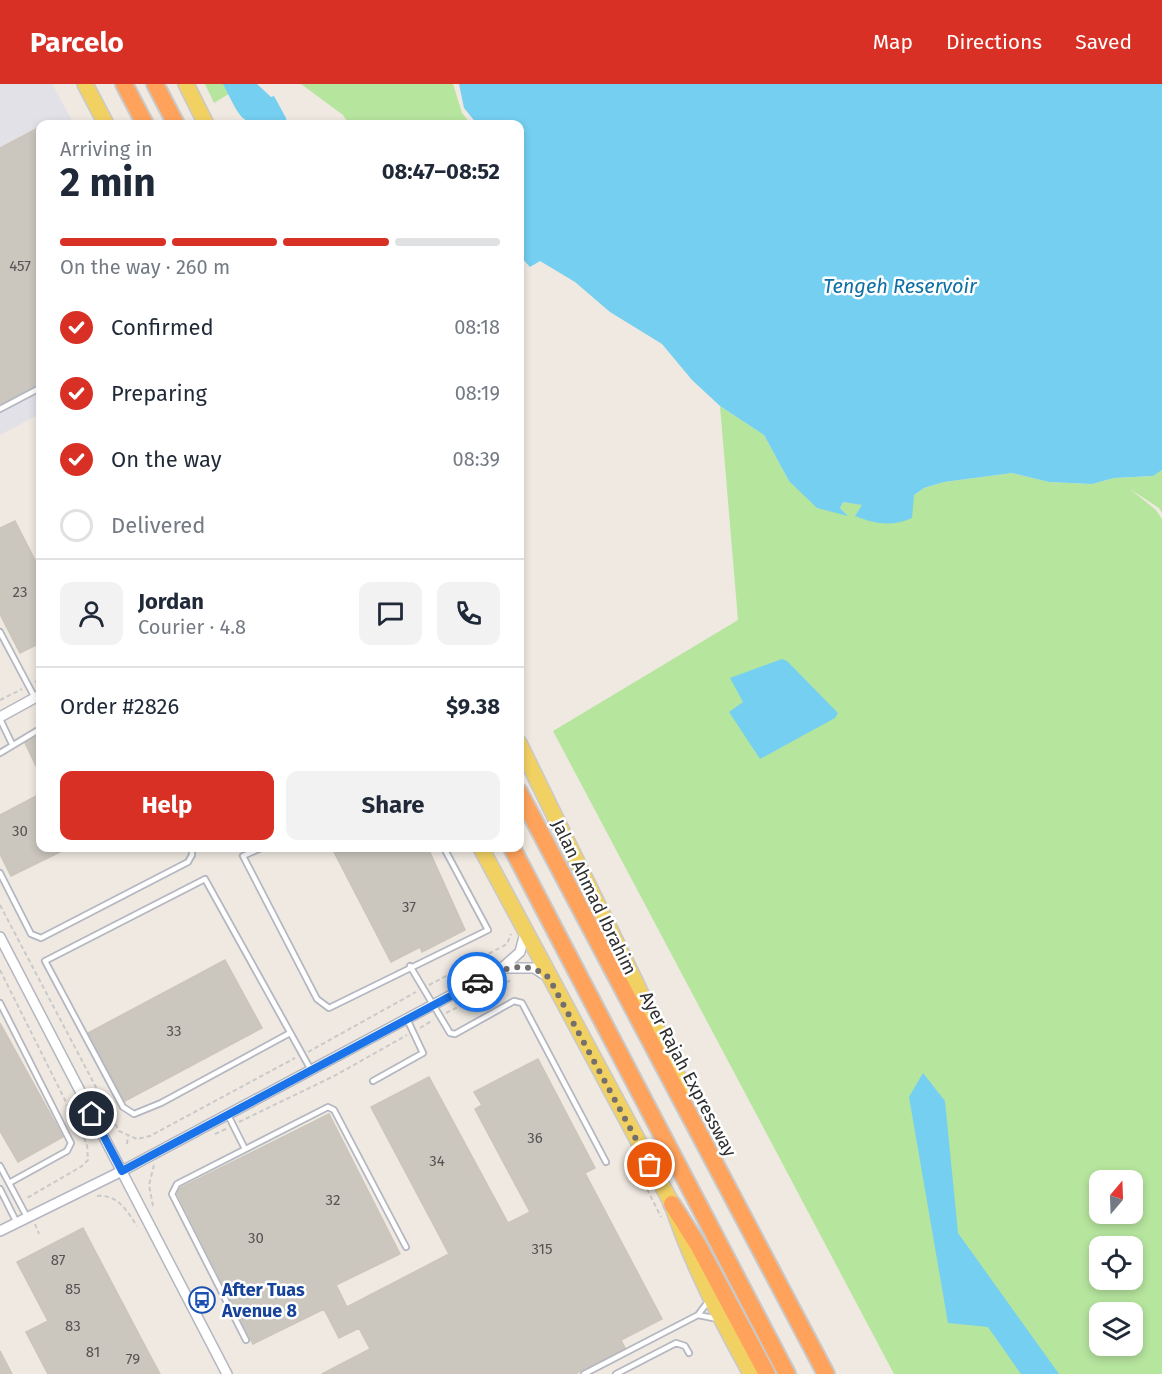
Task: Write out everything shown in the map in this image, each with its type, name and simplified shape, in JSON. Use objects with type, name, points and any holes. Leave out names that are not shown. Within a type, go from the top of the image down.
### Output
[{"type":"highway","points":[[124,84],[143,120]]},
{"type":"highway","points":[[155,84],[174,120]]},
{"type":"highway","name":"Ayer Rajah Expressway","points":[[524,802],[826,1374]]},
{"type":"highway","points":[[514,852],[787,1374]]},
{"type":"highway","points":[[672,1204],[699,1245],[766,1374]]},
{"type":"main road","points":[[85,84],[104,120]]},
{"type":"main road","points":[[186,84],[204,120]]},
{"type":"main road","name":"Jalan Ahmad Ibrahim","points":[[524,753],[636,983],[741,1216]]},
{"type":"main road","points":[[483,852],[672,1204],[681,1232],[750,1374]]},
{"type":"street","points":[[0,718],[36,698]]},
{"type":"street","points":[[0,1231],[122,1171],[502,968],[520,952],[526,931]]},
{"type":"street","points":[[0,937],[227,1374]]},
{"type":"street","points":[[502,968],[534,968],[549,978]]},
{"type":"lane","points":[[0,409],[36,390]]},
{"type":"lane","points":[[0,632],[36,694]]},
{"type":"lane","points":[[0,718],[12,744]]},
{"type":"lane","points":[[0,753],[36,731]]},
{"type":"lane","points":[[0,873],[31,934],[41,938],[188,862],[192,852]]},
{"type":"lane","points":[[252,852],[243,856],[317,999],[328,1008],[410,966],[488,930],[446,852]]},
{"type":"lane","points":[[290,1034],[162,1103],[134,1114],[123,1107],[45,961],[205,879],[311,1070]]},
{"type":"lane","points":[[410,966],[447,1031],[455,1034],[514,1001],[522,1003],[606,1162]]},
{"type":"lane","points":[[0,1003],[71,1143],[67,1151],[9,1183]]},
{"type":"lane","points":[[373,1081],[422,1055],[424,1050],[407,1019]]},
{"type":"lane","points":[[246,1340],[172,1194],[177,1184],[323,1108],[331,1108],[406,1247]]},
{"type":"lane","points":[[228,1115],[245,1149]]},
{"type":"lane","points":[[0,1166],[28,1218]]},
{"type":"lane","points":[[0,1189],[17,1222]]},
{"type":"lane","points":[[585,1374],[698,1314],[711,1297]]},
{"type":"lane","points":[[698,1314],[722,1320]]},
{"type":"lane","points":[[616,1374],[676,1343],[685,1347],[689,1353]]},
{"type":"path","points":[[0,904],[119,1131],[137,1139],[150,1136],[507,944],[512,936],[509,925]]},
{"type":"path","points":[[214,1135],[336,1076],[439,1016],[519,977]]},
{"type":"path","points":[[126,1144],[128,1136]]},
{"type":"path","points":[[144,1178],[149,1179],[155,1164]]},
{"type":"path","points":[[635,1167],[663,1219]]},
{"type":"shaded area","points":[[0,84],[52,84],[72,120],[36,120],[36,416],[0,435]]},
{"type":"green space","points":[[205,84],[245,84],[214,103]]},
{"type":"green space","points":[[301,84],[453,84],[462,113],[468,120],[346,120],[343,115]]},
{"type":"green space","points":[[720,406],[764,435],[789,481],[847,515],[840,508],[843,502],[863,505],[914,495],[924,488],[944,482],[1012,473],[1049,482],[1092,484],[1114,478],[1153,476],[1162,470],[1162,513],[1159,508],[1130,489],[1156,510],[1162,519],[1162,1374],[894,1374],[553,731],[738,620]]},
{"type":"water","points":[[223,84],[257,84],[271,97],[274,96],[286,120],[245,120],[235,108]]},
{"type":"water","name":"Tengeh Reservoir","points":[[459,84],[1162,84],[1162,470],[1153,476],[1114,478],[1092,484],[1049,482],[1012,473],[944,482],[924,488],[914,495],[912,518],[897,523],[877,523],[855,516],[862,505],[843,502],[840,508],[848,516],[817,508],[789,481],[764,435],[720,406],[692,380],[662,344],[610,312],[575,282],[540,261],[530,267],[524,260],[524,120],[474,120],[464,108]]},
{"type":"water","points":[[782,659],[787,661],[838,713],[835,718],[760,759],[729,712],[743,702],[730,678]]},
{"type":"water","points":[[923,1073],[945,1101],[958,1233],[1059,1374],[1021,1374],[988,1327],[948,1323],[909,1097]]},
{"type":"building","points":[[36,129],[36,386],[0,404],[0,148]]},
{"type":"building","points":[[15,521],[36,562],[36,645],[20,653],[0,614],[0,528]]},
{"type":"building","points":[[36,736],[36,766],[25,743]]},
{"type":"building","points":[[36,796],[36,852],[60,852],[11,876],[0,854],[0,815]]},
{"type":"building","points":[[334,852],[430,852],[465,930],[422,952],[420,947],[391,962]]},
{"type":"building","points":[[225,960],[262,1028],[125,1101],[88,1033]]},
{"type":"building","points":[[0,1023],[63,1137],[18,1162],[0,1131]]},
{"type":"building","points":[[538,1059],[595,1168],[585,1173],[662,1319],[621,1340],[625,1348],[575,1374],[322,1374],[370,1349],[359,1328],[339,1338],[324,1309],[253,1344],[177,1193],[180,1188],[329,1114],[400,1254],[336,1285],[347,1307],[449,1254],[371,1107],[429,1077],[508,1223],[530,1212],[475,1109],[482,1105],[474,1092]]},
{"type":"building","points":[[83,1228],[160,1374],[48,1374],[26,1332],[48,1321],[17,1262]]},
{"type":"building","points":[[0,1351],[12,1374],[0,1374]]},
{"type":"way so far","points":[[477,982],[502,968],[516,967],[534,968],[549,978],[650,1165]]},
{"type":"place","name":"After Tuas Avenue 8","points":[[202,1300]]},
{"type":"route","points":[[92,1114],[122,1171],[477,982]]}]
